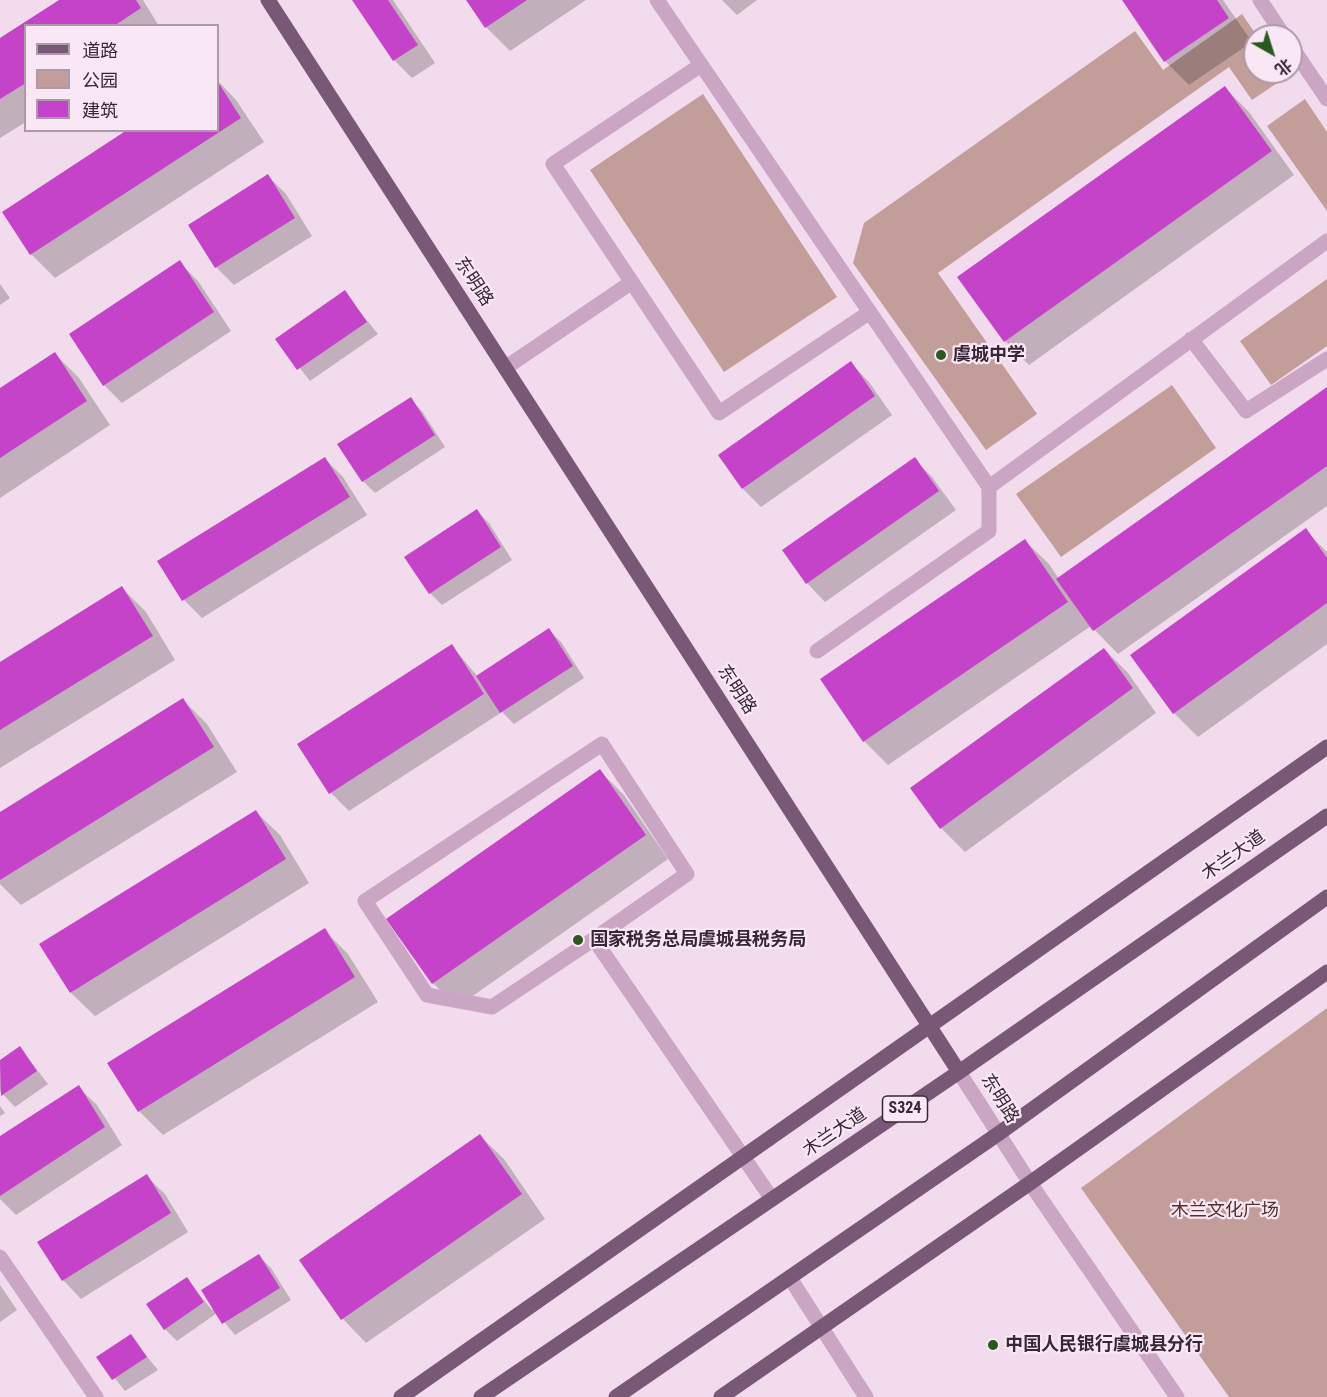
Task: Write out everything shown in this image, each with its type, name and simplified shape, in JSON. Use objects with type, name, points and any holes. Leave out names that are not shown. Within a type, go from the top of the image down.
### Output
[{"type":"main road","name":"东明路","points":[[268,0],[959,1072]]},
{"type":"main road","points":[[401,1397],[930,1028],[1327,747]]},
{"type":"main road","name":"木兰大道","points":[[481,1397],[959,1072],[1327,816]]},
{"type":"main road","points":[[616,1397],[998,1134],[1327,897]]},
{"type":"main road","points":[[721,1397],[1030,1183],[1327,972]]},
{"type":"street","points":[[657,0],[989,487],[989,531],[817,651]]},
{"type":"street","points":[[1260,0],[1276,24]]},
{"type":"street","points":[[1303,64],[1327,99]]},
{"type":"street","points":[[701,65],[553,164],[719,413],[870,312]]},
{"type":"street","points":[[989,487],[1327,241]]},
{"type":"street","points":[[505,368],[632,282]]},
{"type":"street","points":[[1191,339],[1246,411],[1327,359]]},
{"type":"street","points":[[602,744],[687,874],[594,939],[492,1008],[427,995],[365,901],[602,744]]},
{"type":"street","points":[[594,939],[772,1199]]},
{"type":"street","name":"东明路","points":[[959,1072],[1030,1183],[1177,1397]]},
{"type":"street","points":[[0,1257],[96,1397]]},
{"type":"street","points":[[790,1278],[866,1397]]},
{"type":"green space","points":[[1242,14],[1249,24],[1243,24],[1243,84],[1276,84],[1252,100],[1229,67],[938,273],[1037,414],[986,450],[853,263],[864,223],[1135,31],[1163,70]]},
{"type":"green space","points":[[703,94],[837,297],[724,372],[590,170]]},
{"type":"green space","points":[[1305,99],[1327,132],[1327,211],[1267,126]]},
{"type":"green space","points":[[1327,279],[1327,346],[1271,385],[1240,341]]},
{"type":"green space","points":[[1172,385],[1216,448],[1061,557],[1016,494]]},
{"type":"green space","name":"木兰文化广场","points":[[1327,1008],[1327,1397],[1229,1397],[1081,1188]]},
{"type":"building","points":[[59,0],[136,0],[141,8],[117,24],[24,24],[24,84],[0,99],[0,38]]},
{"type":"building","points":[[352,0],[388,0],[418,45],[393,61]]},
{"type":"building","points":[[466,0],[527,0],[485,28]]},
{"type":"building","points":[[1122,0],[1217,0],[1229,18],[1164,62]]},
{"type":"building","points":[[219,84],[241,118],[30,255],[2,212],[124,132],[219,132]]},
{"type":"building","points":[[1225,86],[1272,151],[1004,342],[957,277]]},
{"type":"building","points":[[268,174],[295,218],[215,268],[188,225]]},
{"type":"building","points":[[180,260],[214,312],[103,386],[69,334]]},
{"type":"building","points":[[345,290],[367,322],[297,370],[275,339]]},
{"type":"building","points":[[55,352],[87,401],[0,458],[0,388]]},
{"type":"building","points":[[851,361],[875,396],[742,489],[718,455]]},
{"type":"building","points":[[1327,387],[1327,466],[1093,631],[1056,579]]},
{"type":"building","points":[[411,397],[435,435],[362,482],[337,444]]},
{"type":"building","points":[[325,457],[350,497],[182,601],[157,561]]},
{"type":"building","points":[[915,457],[939,491],[806,584],[782,550]]},
{"type":"building","points":[[477,509],[501,547],[429,594],[404,557]]},
{"type":"building","points":[[1306,528],[1327,558],[1327,603],[1173,714],[1130,655]]},
{"type":"building","points":[[1025,539],[1068,602],[863,742],[820,679]]},
{"type":"building","points":[[122,586],[153,636],[0,730],[0,662]]},
{"type":"building","points":[[549,628],[573,666],[500,713],[476,676]]},
{"type":"building","points":[[452,644],[484,694],[329,794],[297,744]]},
{"type":"building","points":[[1104,648],[1133,688],[940,829],[910,788]]},
{"type":"building","points":[[183,698],[214,747],[0,880],[0,812]]},
{"type":"building","points":[[600,769],[646,835],[432,984],[386,919]]},
{"type":"building","points":[[256,810],[286,859],[70,993],[39,944]]},
{"type":"building","points":[[325,928],[355,977],[138,1112],[107,1063]]},
{"type":"building","points":[[20,1046],[37,1071],[1,1096],[0,1060]]},
{"type":"building","points":[[79,1085],[105,1127],[0,1196],[0,1136]]},
{"type":"building","points":[[480,1134],[522,1194],[341,1320],[299,1260]]},
{"type":"building","points":[[147,1174],[171,1213],[62,1281],[37,1242]]},
{"type":"building","points":[[259,1254],[280,1288],[222,1324],[201,1290]]},
{"type":"building","points":[[187,1277],[204,1302],[164,1330],[146,1304]]},
{"type":"building","points":[[131,1334],[147,1357],[112,1380],[96,1357]]},
{"type":"place","name":"虞城中学","points":[[941,355]]},
{"type":"place","name":"国家税务总局虞城县税务局","points":[[578,940]]},
{"type":"place","name":"中国人民银行虞城县分行","points":[[993,1345]]}]
